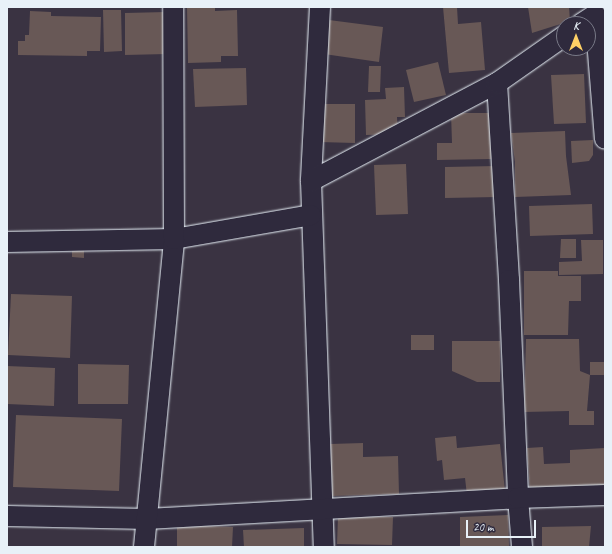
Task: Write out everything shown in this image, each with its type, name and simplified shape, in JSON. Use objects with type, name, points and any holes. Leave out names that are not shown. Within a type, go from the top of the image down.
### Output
[{"type":"street","points":[[144,547],[174,239],[173,7]]},
{"type":"street","points":[[320,7],[311,181],[311,215],[324,547]]},
{"type":"street","points":[[590,15],[605,139]]},
{"type":"street","points":[[311,181],[497,83],[556,42]]},
{"type":"street","points":[[497,83],[509,288],[518,498],[522,547]]},
{"type":"street","points":[[7,242],[174,239],[311,215]]},
{"type":"street","points":[[7,516],[147,519],[518,498],[605,495]]},
{"type":"building","points":[[187,7],[215,7],[215,11],[237,10],[238,56],[221,56],[221,62],[188,63]]},
{"type":"building","points":[[443,7],[457,7],[458,24],[481,22],[485,70],[449,73]]},
{"type":"building","points":[[528,7],[569,7],[570,16],[556,16],[556,25],[532,33]]},
{"type":"building","points":[[103,10],[121,10],[122,51],[104,52]]},
{"type":"building","points":[[30,11],[51,12],[51,16],[101,17],[100,51],[87,51],[87,56],[18,55],[18,41],[25,41],[25,35],[29,35]]},
{"type":"building","points":[[166,12],[167,54],[125,55],[125,13]]},
{"type":"building","points":[[329,20],[383,27],[379,62],[324,54]]},
{"type":"building","points":[[438,62],[446,95],[414,102],[406,70]]},
{"type":"building","points":[[369,66],[381,66],[380,92],[368,92]]},
{"type":"building","points":[[246,68],[247,105],[195,107],[193,69]]},
{"type":"building","points":[[584,74],[586,123],[554,124],[551,75]]},
{"type":"building","points":[[404,87],[405,117],[397,117],[398,134],[366,135],[365,100],[386,99],[385,88]]},
{"type":"building","points":[[320,104],[355,104],[355,143],[319,142]]},
{"type":"building","points":[[451,113],[491,113],[492,159],[437,160],[437,143],[452,143]]},
{"type":"building","points":[[565,131],[566,156],[571,195],[515,197],[515,162],[511,133]]},
{"type":"building","points":[[593,140],[593,155],[589,161],[572,163],[571,141]]},
{"type":"building","points":[[406,164],[408,214],[376,215],[374,165]]},
{"type":"building","points":[[497,166],[497,197],[445,198],[445,167]]},
{"type":"building","points":[[592,204],[593,234],[530,236],[529,206]]},
{"type":"building","points":[[561,239],[576,239],[576,258],[560,258]]},
{"type":"building","points":[[581,240],[603,240],[603,274],[559,275],[559,262],[582,261]]},
{"type":"building","points":[[72,249],[84,250],[84,258],[72,257]]},
{"type":"building","points":[[524,271],[558,271],[558,276],[581,276],[581,301],[569,301],[568,335],[524,335]]},
{"type":"building","points":[[11,294],[72,296],[70,358],[8,355]]},
{"type":"building","points":[[411,335],[434,335],[434,350],[411,350]]},
{"type":"building","points":[[526,339],[579,339],[580,371],[590,375],[587,411],[594,411],[594,425],[569,425],[569,411],[524,412]]},
{"type":"building","points":[[452,341],[500,341],[500,382],[477,382],[452,371]]},
{"type":"building","points":[[590,362],[605,362],[605,375],[590,375]]},
{"type":"building","points":[[78,364],[129,365],[128,404],[78,404]]},
{"type":"building","points":[[7,366],[55,368],[54,406],[7,404]]},
{"type":"building","points":[[16,415],[122,419],[119,491],[13,487]]},
{"type":"building","points":[[456,436],[457,448],[500,444],[505,491],[467,495],[465,478],[444,480],[442,460],[437,461],[435,438]]},
{"type":"building","points":[[363,443],[363,457],[398,456],[399,494],[331,496],[330,444]]},
{"type":"building","points":[[543,447],[544,464],[570,463],[570,450],[605,448],[605,489],[530,493],[527,448]]},
{"type":"building","points":[[508,515],[509,547],[460,547],[460,517]]},
{"type":"building","points":[[338,516],[393,517],[392,545],[337,544]]},
{"type":"building","points":[[177,525],[233,527],[232,547],[177,547]]},
{"type":"building","points":[[591,526],[589,547],[542,547],[542,527]]},
{"type":"building","points":[[304,528],[304,547],[244,547],[243,530]]}]
